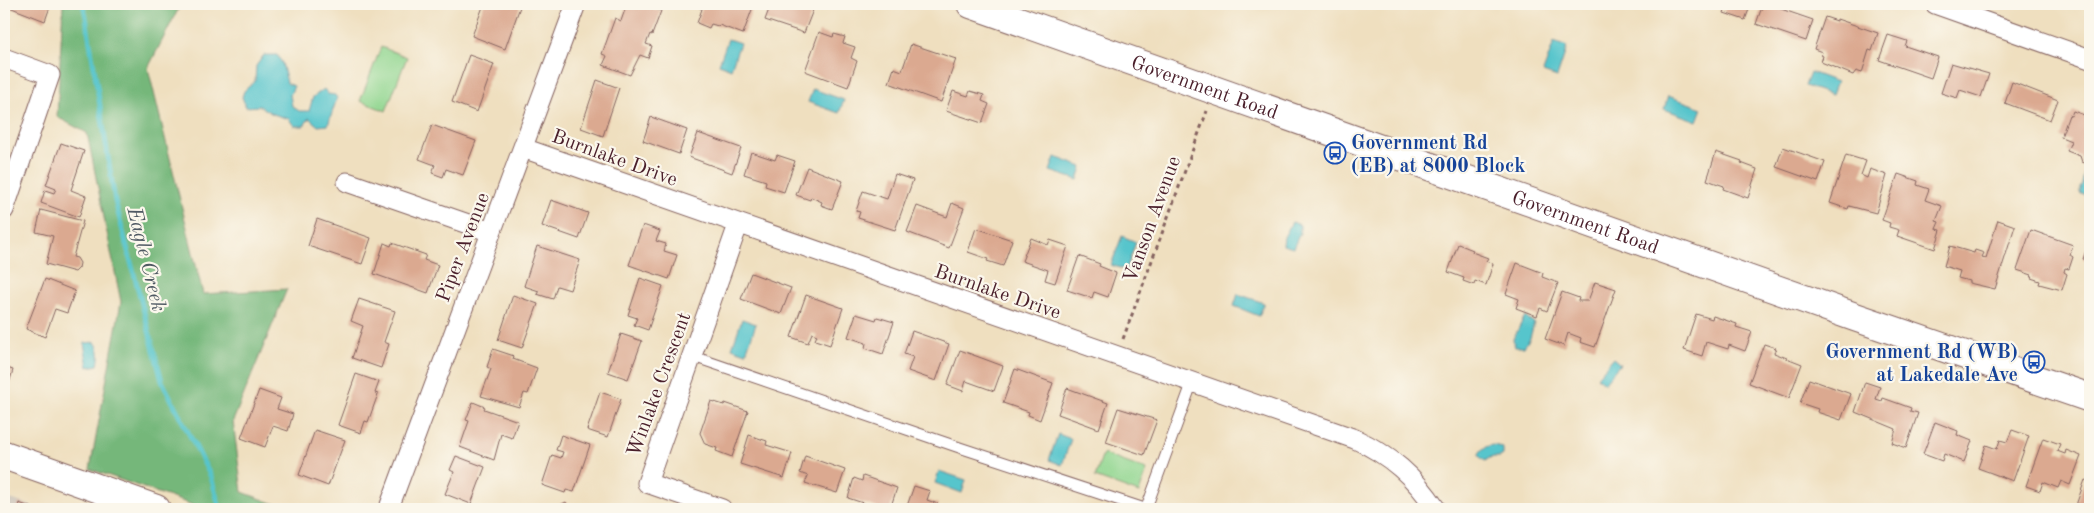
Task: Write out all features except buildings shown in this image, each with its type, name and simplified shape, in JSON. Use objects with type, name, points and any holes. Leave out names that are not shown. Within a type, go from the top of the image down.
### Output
[{"type":"street","name":"Piper Avenue","points":[[390,505],[576,4]]},
{"type":"street","name":"Government Road","points":[[971,4],[1855,317],[2090,398]]},
{"type":"street","points":[[1935,4],[2090,59]]},
{"type":"street","points":[[4,58],[50,75],[4,210]]},
{"type":"street","name":"Burnlake Drive","points":[[523,148],[738,225],[1355,439],[1371,446],[1398,464],[1411,476],[1436,509]]},
{"type":"street","points":[[347,182],[491,232]]},
{"type":"street","name":"Winlake Crescent","points":[[722,509],[647,483],[738,225]]},
{"type":"street","points":[[4,455],[111,498],[156,509]]},
{"type":"lane","points":[[692,356],[1146,509],[1192,383]]},
{"type":"path","name":"Vanson Avenue","points":[[1117,356],[1214,91]]},
{"type":"shaded area","points":[[4,497],[41,509],[4,509]]},
{"type":"green space","points":[[63,4],[181,4],[148,68],[203,294],[287,289],[233,421],[242,492],[289,509],[204,509],[90,469],[121,302],[87,133],[57,117]]},
{"type":"green space","points":[[381,47],[407,57],[386,111],[360,101]]},
{"type":"green space","points":[[1103,454],[1147,470],[1139,493],[1095,477]]},
{"type":"water","points":[[728,39],[740,43],[731,69],[719,64]]},
{"type":"water","points":[[1554,42],[1567,47],[1557,77],[1543,72]]},
{"type":"water","points":[[264,55],[277,55],[282,63],[287,83],[294,86],[290,95],[292,106],[299,111],[309,111],[313,97],[324,89],[328,94],[335,95],[337,98],[328,125],[318,126],[309,118],[304,126],[294,126],[289,119],[273,114],[259,106],[246,107],[242,97],[244,91],[255,81],[256,66]]},
{"type":"water","points":[[1810,72],[1837,82],[1832,95],[1805,86]]},
{"type":"water","points":[[813,89],[844,100],[839,113],[808,102]]},
{"type":"water","points":[[1668,96],[1702,108],[1697,121],[1664,109]]},
{"type":"water","points":[[1055,157],[1082,167],[1078,180],[1050,171]]},
{"type":"water","points":[[2090,168],[2090,192],[2084,195],[2080,193],[2080,187],[2084,173]]},
{"type":"water","points":[[1292,222],[1300,225],[1300,233],[1293,248],[1283,245],[1284,237]]},
{"type":"water","points":[[1122,236],[1136,242],[1126,270],[1111,265]]},
{"type":"water","points":[[1238,294],[1264,303],[1259,316],[1234,306]]},
{"type":"water","points":[[1525,316],[1534,323],[1530,338],[1524,347],[1515,347],[1513,339]]},
{"type":"water","points":[[742,319],[756,324],[746,353],[732,348]]},
{"type":"water","points":[[95,342],[99,353],[98,365],[88,367],[84,343]]},
{"type":"water","points":[[1613,358],[1620,364],[1604,383],[1597,377]]},
{"type":"water","points":[[1058,434],[1071,439],[1062,465],[1049,460]]},
{"type":"water","points":[[1493,445],[1502,447],[1503,455],[1491,457],[1485,461],[1480,457],[1481,450]]},
{"type":"water","points":[[939,471],[966,480],[962,493],[935,483]]},
{"type":"waterway","name":"Eagle Creek","points":[[83,4],[115,201],[162,381],[211,477],[220,509]]},
{"type":"place","name":"Government Rd (EB) at 8000 Block","points":[[1335,153]]},
{"type":"place","name":"Government Rd (WB) at Lakedale Ave","points":[[2034,362]]}]
